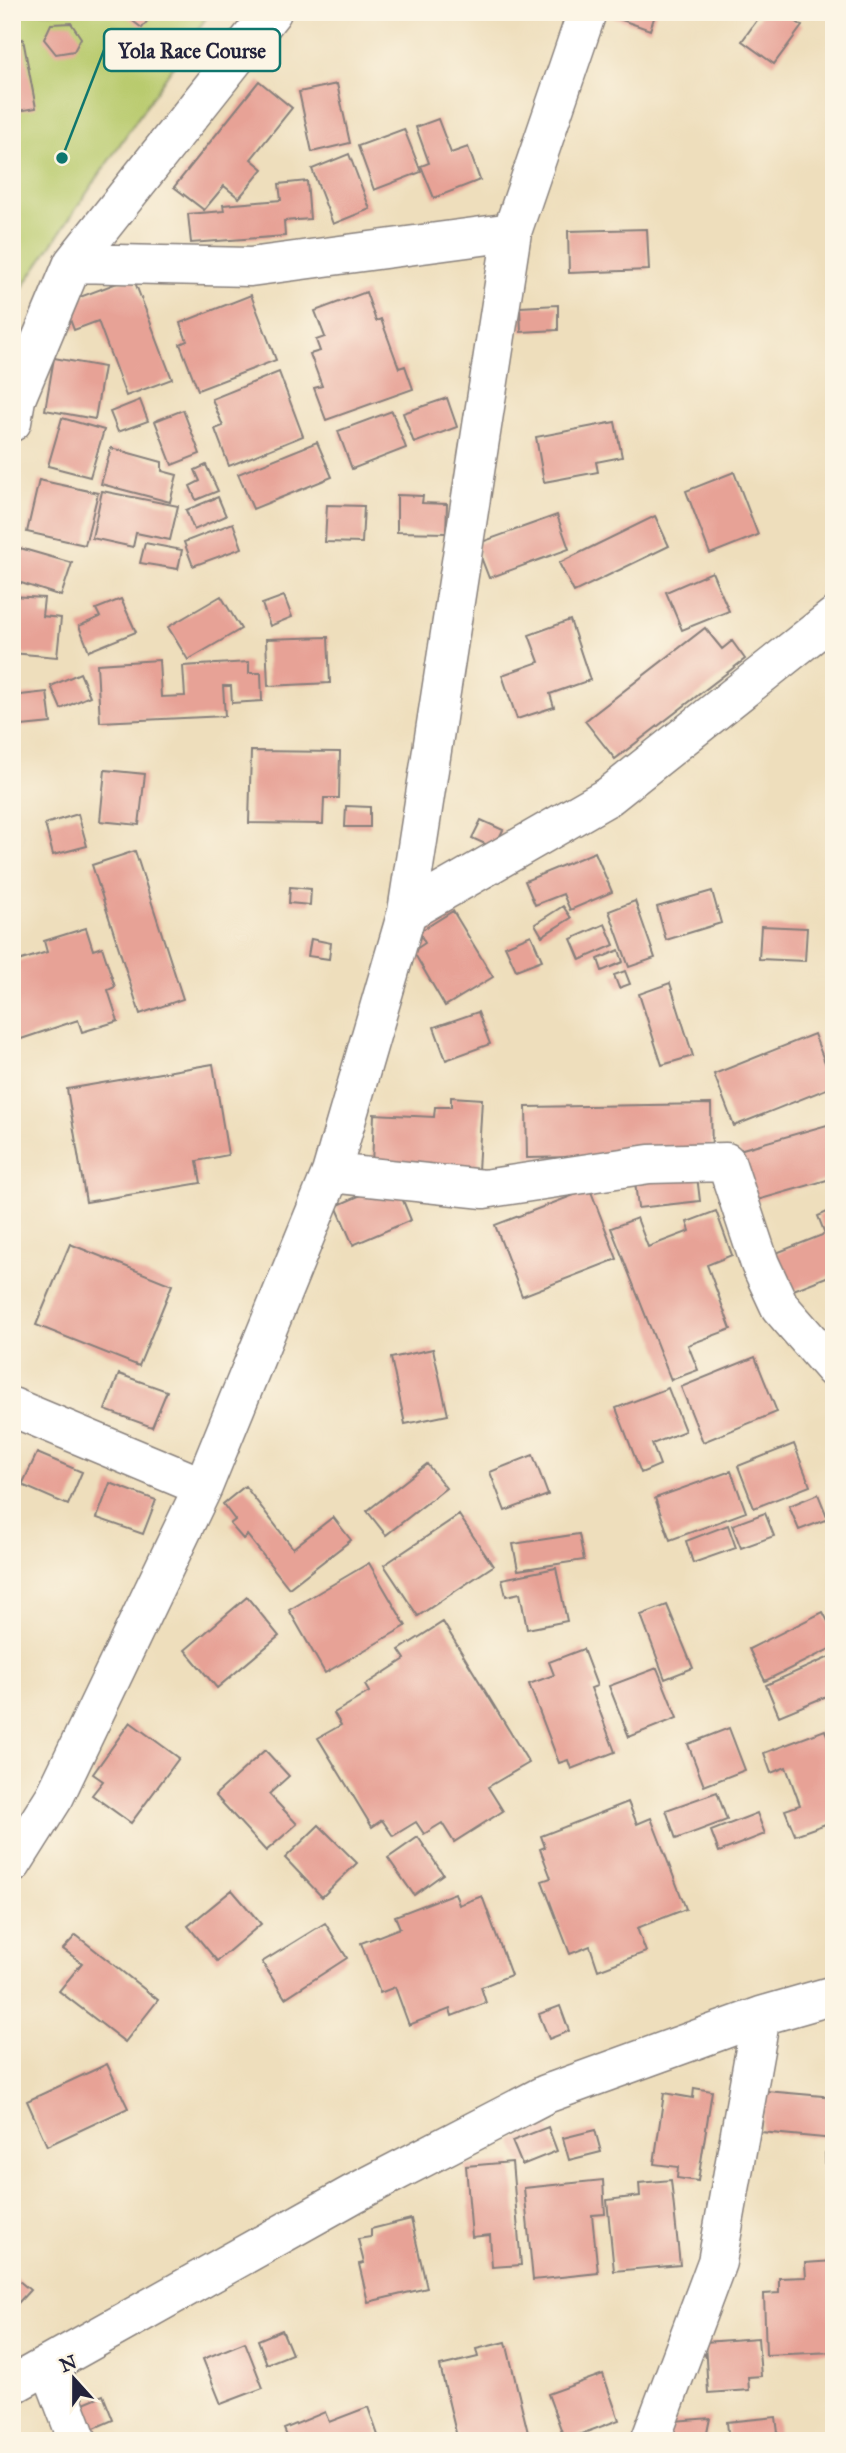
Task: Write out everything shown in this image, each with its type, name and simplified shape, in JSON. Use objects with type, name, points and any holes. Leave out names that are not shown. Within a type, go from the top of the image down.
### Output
[{"type":"street","points":[[14,407],[73,263],[272,12]]},
{"type":"street","points":[[12,1864],[55,1796],[203,1487],[331,1172],[407,912],[512,232],[587,12]]},
{"type":"street","points":[[73,263],[250,267],[512,232]]},
{"type":"street","points":[[407,912],[608,796],[834,617]]},
{"type":"street","points":[[331,1172],[484,1189],[649,1164],[726,1162],[760,1264],[780,1307],[834,1369]]},
{"type":"street","points":[[12,1407],[203,1487]]},
{"type":"street","points":[[12,2385],[353,2194],[547,2094],[761,2016],[834,1995]]},
{"type":"street","points":[[650,2441],[717,2262],[761,2016]]},
{"type":"street","points":[[48,2365],[78,2441]]},
{"type":"green space","points":[[12,12],[210,12],[12,303]]},
{"type":"building","points":[[121,12],[154,12],[142,28]]},
{"type":"building","points":[[599,12],[656,12],[650,30]]},
{"type":"building","points":[[763,12],[783,12],[802,26],[774,64],[742,41]]},
{"type":"building","points":[[71,23],[81,38],[74,51],[56,54],[44,39],[51,24]]},
{"type":"building","points":[[23,39],[36,108],[12,112],[12,41]]},
{"type":"building","points":[[259,81],[292,108],[251,159],[263,169],[239,198],[224,186],[204,210],[174,187]]},
{"type":"building","points":[[337,84],[350,143],[312,152],[299,92]]},
{"type":"building","points":[[438,119],[451,153],[468,147],[480,180],[434,198],[421,166],[429,163],[416,127]]},
{"type":"building","points":[[404,129],[421,172],[374,190],[358,146]]},
{"type":"building","points":[[349,154],[370,209],[333,224],[312,169]]},
{"type":"building","points":[[307,181],[310,219],[284,221],[285,236],[191,243],[188,214],[224,211],[223,205],[281,200],[279,184]]},
{"type":"building","points":[[647,229],[649,270],[569,273],[568,231]]},
{"type":"building","points":[[133,277],[172,379],[126,396],[98,321],[74,330],[64,303]]},
{"type":"building","points":[[366,292],[376,321],[381,319],[399,368],[405,366],[413,389],[326,420],[314,388],[322,386],[310,354],[320,351],[316,340],[325,337],[315,311]]},
{"type":"building","points":[[251,295],[276,360],[198,390],[180,344],[187,341],[180,323]]},
{"type":"building","points":[[558,305],[558,330],[521,332],[520,307]]},
{"type":"building","points":[[54,358],[104,367],[95,419],[45,410]]},
{"type":"building","points":[[279,372],[303,436],[229,466],[215,429],[223,426],[212,399]]},
{"type":"building","points":[[447,398],[457,427],[414,443],[403,413]]},
{"type":"building","points":[[140,400],[148,421],[118,432],[110,412]]},
{"type":"building","points":[[183,410],[200,454],[172,465],[155,421]]},
{"type":"building","points":[[392,411],[406,448],[352,469],[338,431]]},
{"type":"building","points":[[62,418],[104,430],[90,477],[48,466]]},
{"type":"building","points":[[615,422],[622,457],[596,462],[598,472],[544,482],[536,437]]},
{"type":"building","points":[[317,442],[332,477],[253,509],[238,474]]},
{"type":"building","points":[[111,448],[162,462],[162,471],[177,475],[170,502],[101,484]]},
{"type":"building","points":[[206,465],[218,491],[196,500],[190,486],[200,481],[195,470]]},
{"type":"building","points":[[734,472],[758,535],[710,554],[686,491]]},
{"type":"building","points":[[39,480],[98,493],[85,545],[27,532]]},
{"type":"building","points":[[102,491],[178,506],[170,540],[136,533],[133,547],[92,538]]},
{"type":"building","points":[[397,495],[423,496],[422,503],[447,504],[446,533],[397,532]]},
{"type":"building","points":[[218,497],[226,516],[194,530],[186,510]]},
{"type":"building","points":[[327,505],[364,506],[362,543],[325,542]]},
{"type":"building","points":[[557,515],[569,549],[489,578],[476,544]]},
{"type":"building","points":[[655,516],[669,546],[574,592],[559,563]]},
{"type":"building","points":[[233,523],[242,548],[193,566],[184,542]]},
{"type":"building","points":[[145,543],[182,550],[178,569],[140,563]]},
{"type":"building","points":[[20,548],[72,563],[61,596],[12,580]]},
{"type":"building","points":[[712,572],[729,611],[682,630],[666,592]]},
{"type":"building","points":[[12,596],[44,598],[42,616],[61,618],[57,657],[12,653]]},
{"type":"building","points":[[221,596],[241,629],[188,660],[168,627]]},
{"type":"building","points":[[284,596],[292,617],[270,626],[262,604]]},
{"type":"building","points":[[121,599],[136,632],[89,651],[79,626],[100,617],[96,609]]},
{"type":"building","points":[[570,620],[590,680],[550,694],[554,707],[517,719],[502,675],[539,662],[529,635]]},
{"type":"building","points":[[705,628],[722,649],[732,641],[745,659],[615,759],[585,721]]},
{"type":"building","points":[[328,637],[330,683],[268,686],[266,639]]},
{"type":"building","points":[[159,660],[161,697],[185,696],[183,666],[249,662],[249,673],[261,673],[262,701],[232,703],[231,686],[223,686],[225,716],[100,722],[97,664]]},
{"type":"building","points":[[80,673],[90,696],[61,709],[51,686]]},
{"type":"building","points":[[47,692],[51,723],[12,727],[12,696]]},
{"type":"building","points":[[251,751],[340,752],[339,798],[324,798],[323,824],[249,823]]},
{"type":"building","points":[[105,770],[145,774],[139,825],[100,821]]},
{"type":"building","points":[[346,806],[370,807],[370,827],[345,827]]},
{"type":"building","points":[[78,814],[87,846],[53,855],[45,824]]},
{"type":"building","points":[[481,820],[503,830],[494,848],[472,838]]},
{"type":"building","points":[[135,851],[183,999],[140,1014],[92,865]]},
{"type":"building","points":[[595,852],[612,892],[570,910],[563,894],[535,905],[525,881]]},
{"type":"building","points":[[290,887],[311,889],[310,905],[289,903]]},
{"type":"building","points":[[712,891],[721,923],[666,940],[657,907]]},
{"type":"building","points":[[635,901],[655,958],[629,967],[609,911]]},
{"type":"building","points":[[563,906],[571,918],[542,936],[535,924]]},
{"type":"building","points":[[453,911],[493,977],[445,1006],[413,951],[425,943],[419,932]]},
{"type":"building","points":[[605,924],[614,945],[580,960],[571,939]]},
{"type":"building","points":[[761,926],[807,928],[805,961],[759,959]]},
{"type":"building","points":[[86,928],[93,950],[102,947],[115,987],[108,990],[118,1021],[82,1032],[78,1020],[12,1042],[12,963],[47,952],[44,941]]},
{"type":"building","points":[[531,935],[542,960],[516,970],[505,946]]},
{"type":"building","points":[[311,939],[331,943],[329,959],[308,956]]},
{"type":"building","points":[[619,950],[623,962],[602,971],[598,959]]},
{"type":"building","points":[[625,971],[630,984],[619,988],[614,975]]},
{"type":"building","points":[[670,983],[693,1056],[662,1065],[639,994]]},
{"type":"building","points":[[478,1012],[490,1044],[446,1060],[434,1027]]},
{"type":"building","points":[[814,1034],[834,1086],[734,1126],[714,1074]]},
{"type":"building","points":[[213,1064],[228,1155],[197,1161],[201,1183],[86,1202],[67,1089]]},
{"type":"building","points":[[451,1097],[482,1099],[478,1171],[372,1166],[374,1114],[434,1117],[435,1107],[451,1107]]},
{"type":"building","points":[[711,1104],[712,1154],[527,1158],[526,1107]]},
{"type":"building","points":[[834,1123],[834,1144],[831,1145],[834,1178],[754,1201],[739,1150]]},
{"type":"building","points":[[697,1176],[700,1201],[638,1208],[635,1182]]},
{"type":"building","points":[[386,1184],[400,1193],[411,1220],[353,1245],[336,1206]]},
{"type":"building","points":[[590,1189],[617,1259],[522,1296],[495,1225]]},
{"type":"building","points":[[834,1209],[834,1274],[786,1293],[771,1255],[825,1234],[818,1216]]},
{"type":"building","points":[[716,1211],[732,1255],[707,1265],[731,1329],[688,1345],[698,1370],[671,1380],[611,1228],[637,1218],[648,1247],[690,1231],[687,1222]]},
{"type":"building","points":[[70,1244],[172,1285],[139,1366],[36,1325]]},
{"type":"building","points":[[433,1349],[448,1415],[405,1424],[391,1358]]},
{"type":"building","points":[[755,1357],[777,1412],[703,1442],[681,1387]]},
{"type":"building","points":[[119,1374],[167,1391],[152,1427],[105,1410]]},
{"type":"building","points":[[668,1388],[685,1431],[652,1444],[660,1465],[641,1473],[616,1408]]},
{"type":"building","points":[[794,1444],[810,1486],[754,1508],[738,1466]]},
{"type":"building","points":[[37,1453],[82,1472],[68,1505],[22,1485]]},
{"type":"building","points":[[533,1455],[548,1495],[505,1511],[490,1472]]},
{"type":"building","points":[[427,1464],[446,1488],[386,1535],[367,1511]]},
{"type":"building","points":[[731,1471],[746,1512],[670,1540],[655,1498]]},
{"type":"building","points":[[110,1483],[156,1500],[143,1534],[97,1518]]},
{"type":"building","points":[[245,1486],[293,1548],[333,1517],[351,1540],[289,1588],[247,1535],[243,1539],[230,1524],[235,1520],[223,1504]]},
{"type":"building","points":[[818,1494],[828,1519],[799,1530],[789,1506]]},
{"type":"building","points":[[765,1513],[774,1536],[741,1548],[732,1525]]},
{"type":"building","points":[[459,1515],[493,1566],[418,1616],[384,1565]]},
{"type":"building","points":[[728,1525],[736,1548],[693,1563],[686,1541]]},
{"type":"building","points":[[579,1534],[584,1560],[518,1570],[513,1544]]},
{"type":"building","points":[[369,1563],[406,1626],[325,1673],[289,1610]]},
{"type":"building","points":[[556,1568],[567,1621],[527,1629],[520,1593],[506,1596],[502,1579]]},
{"type":"building","points":[[247,1597],[279,1636],[217,1688],[185,1650]]},
{"type":"building","points":[[667,1605],[693,1668],[665,1679],[641,1615]]},
{"type":"building","points":[[823,1612],[834,1633],[834,1647],[765,1681],[749,1649]]},
{"type":"building","points":[[443,1622],[529,1763],[488,1787],[503,1811],[454,1842],[442,1823],[424,1834],[416,1822],[393,1836],[382,1820],[372,1827],[318,1738],[341,1725],[334,1713],[369,1692],[365,1685],[405,1659],[399,1650]]},
{"type":"building","points":[[583,1649],[597,1686],[591,1688],[615,1752],[571,1769],[568,1760],[559,1763],[529,1684],[554,1675],[549,1662]]},
{"type":"building","points":[[834,1655],[834,1693],[779,1716],[766,1685]]},
{"type":"building","points":[[657,1668],[677,1718],[629,1737],[609,1686]]},
{"type":"building","points":[[130,1722],[179,1758],[131,1823],[92,1795],[103,1781],[93,1774]]},
{"type":"building","points":[[729,1728],[745,1770],[704,1786],[688,1744]]},
{"type":"building","points":[[825,1730],[834,1752],[834,1821],[795,1835],[785,1810],[800,1805],[786,1767],[771,1773],[764,1753]]},
{"type":"building","points":[[265,1750],[289,1776],[269,1794],[297,1824],[266,1851],[215,1795]]},
{"type":"building","points":[[717,1792],[727,1820],[676,1839],[666,1810]]},
{"type":"building","points":[[628,1802],[637,1824],[651,1818],[686,1909],[637,1928],[646,1952],[598,1970],[590,1946],[570,1954],[542,1881],[551,1878],[540,1849],[545,1847],[541,1836]]},
{"type":"building","points":[[757,1813],[765,1834],[719,1852],[711,1831]]},
{"type":"building","points":[[319,1825],[357,1863],[322,1897],[285,1858]]},
{"type":"building","points":[[418,1837],[443,1874],[414,1895],[388,1858]]},
{"type":"building","points":[[232,1890],[261,1924],[217,1961],[188,1926]]},
{"type":"building","points":[[455,1893],[459,1905],[482,1896],[511,1975],[481,1987],[486,2003],[452,2016],[450,2009],[409,2025],[395,1987],[380,1993],[361,1943],[400,1928],[395,1916]]},
{"type":"building","points":[[325,1923],[347,1958],[285,1998],[262,1962]]},
{"type":"building","points":[[76,1935],[158,2000],[125,2042],[59,1991],[82,1963],[63,1949]]},
{"type":"building","points":[[560,2006],[569,2031],[549,2039],[539,2014]]},
{"type":"building","points":[[107,2064],[128,2108],[47,2146],[27,2101]]},
{"type":"building","points":[[694,2088],[712,2091],[698,2181],[677,2178],[678,2167],[654,2164],[664,2093],[693,2098]]},
{"type":"building","points":[[766,2091],[834,2097],[834,2139],[761,2132]]},
{"type":"building","points":[[548,2127],[557,2151],[522,2165],[512,2141]]},
{"type":"building","points":[[595,2130],[601,2152],[569,2160],[563,2138]]},
{"type":"building","points":[[825,2153],[834,2153],[834,2250],[827,2250]]},
{"type":"building","points":[[512,2162],[521,2265],[492,2267],[490,2235],[472,2237],[466,2166]]},
{"type":"building","points":[[603,2180],[605,2214],[592,2215],[598,2273],[533,2280],[524,2188]]},
{"type":"building","points":[[671,2180],[680,2265],[614,2271],[607,2200],[640,2196],[639,2183]]},
{"type":"building","points":[[411,2219],[427,2288],[368,2302],[359,2264],[364,2263],[358,2239],[371,2237],[371,2229]]},
{"type":"building","points":[[834,2261],[834,2352],[766,2355],[764,2294],[779,2293],[779,2278],[806,2277],[805,2263]]},
{"type":"building","points":[[12,2275],[30,2290],[18,2303],[12,2298]]},
{"type":"building","points":[[282,2330],[292,2354],[267,2364],[258,2340]]},
{"type":"building","points":[[758,2338],[761,2376],[748,2377],[749,2390],[708,2393],[705,2342]]},
{"type":"building","points":[[245,2342],[263,2388],[221,2404],[203,2359]]},
{"type":"building","points":[[506,2342],[530,2441],[458,2441],[440,2366],[478,2357],[476,2349]]},
{"type":"building","points":[[603,2374],[619,2420],[565,2440],[548,2394]]},
{"type":"building","points":[[103,2395],[113,2420],[92,2429],[81,2404]]},
{"type":"building","points":[[368,2407],[380,2441],[289,2441],[284,2429],[325,2412],[329,2422]]},
{"type":"building","points":[[776,2417],[779,2441],[729,2441],[727,2422]]},
{"type":"building","points":[[710,2418],[706,2438],[713,2441],[663,2441],[662,2422]]},
{"type":"place","name":"Yola Race Course","points":[[62,158]]}]
